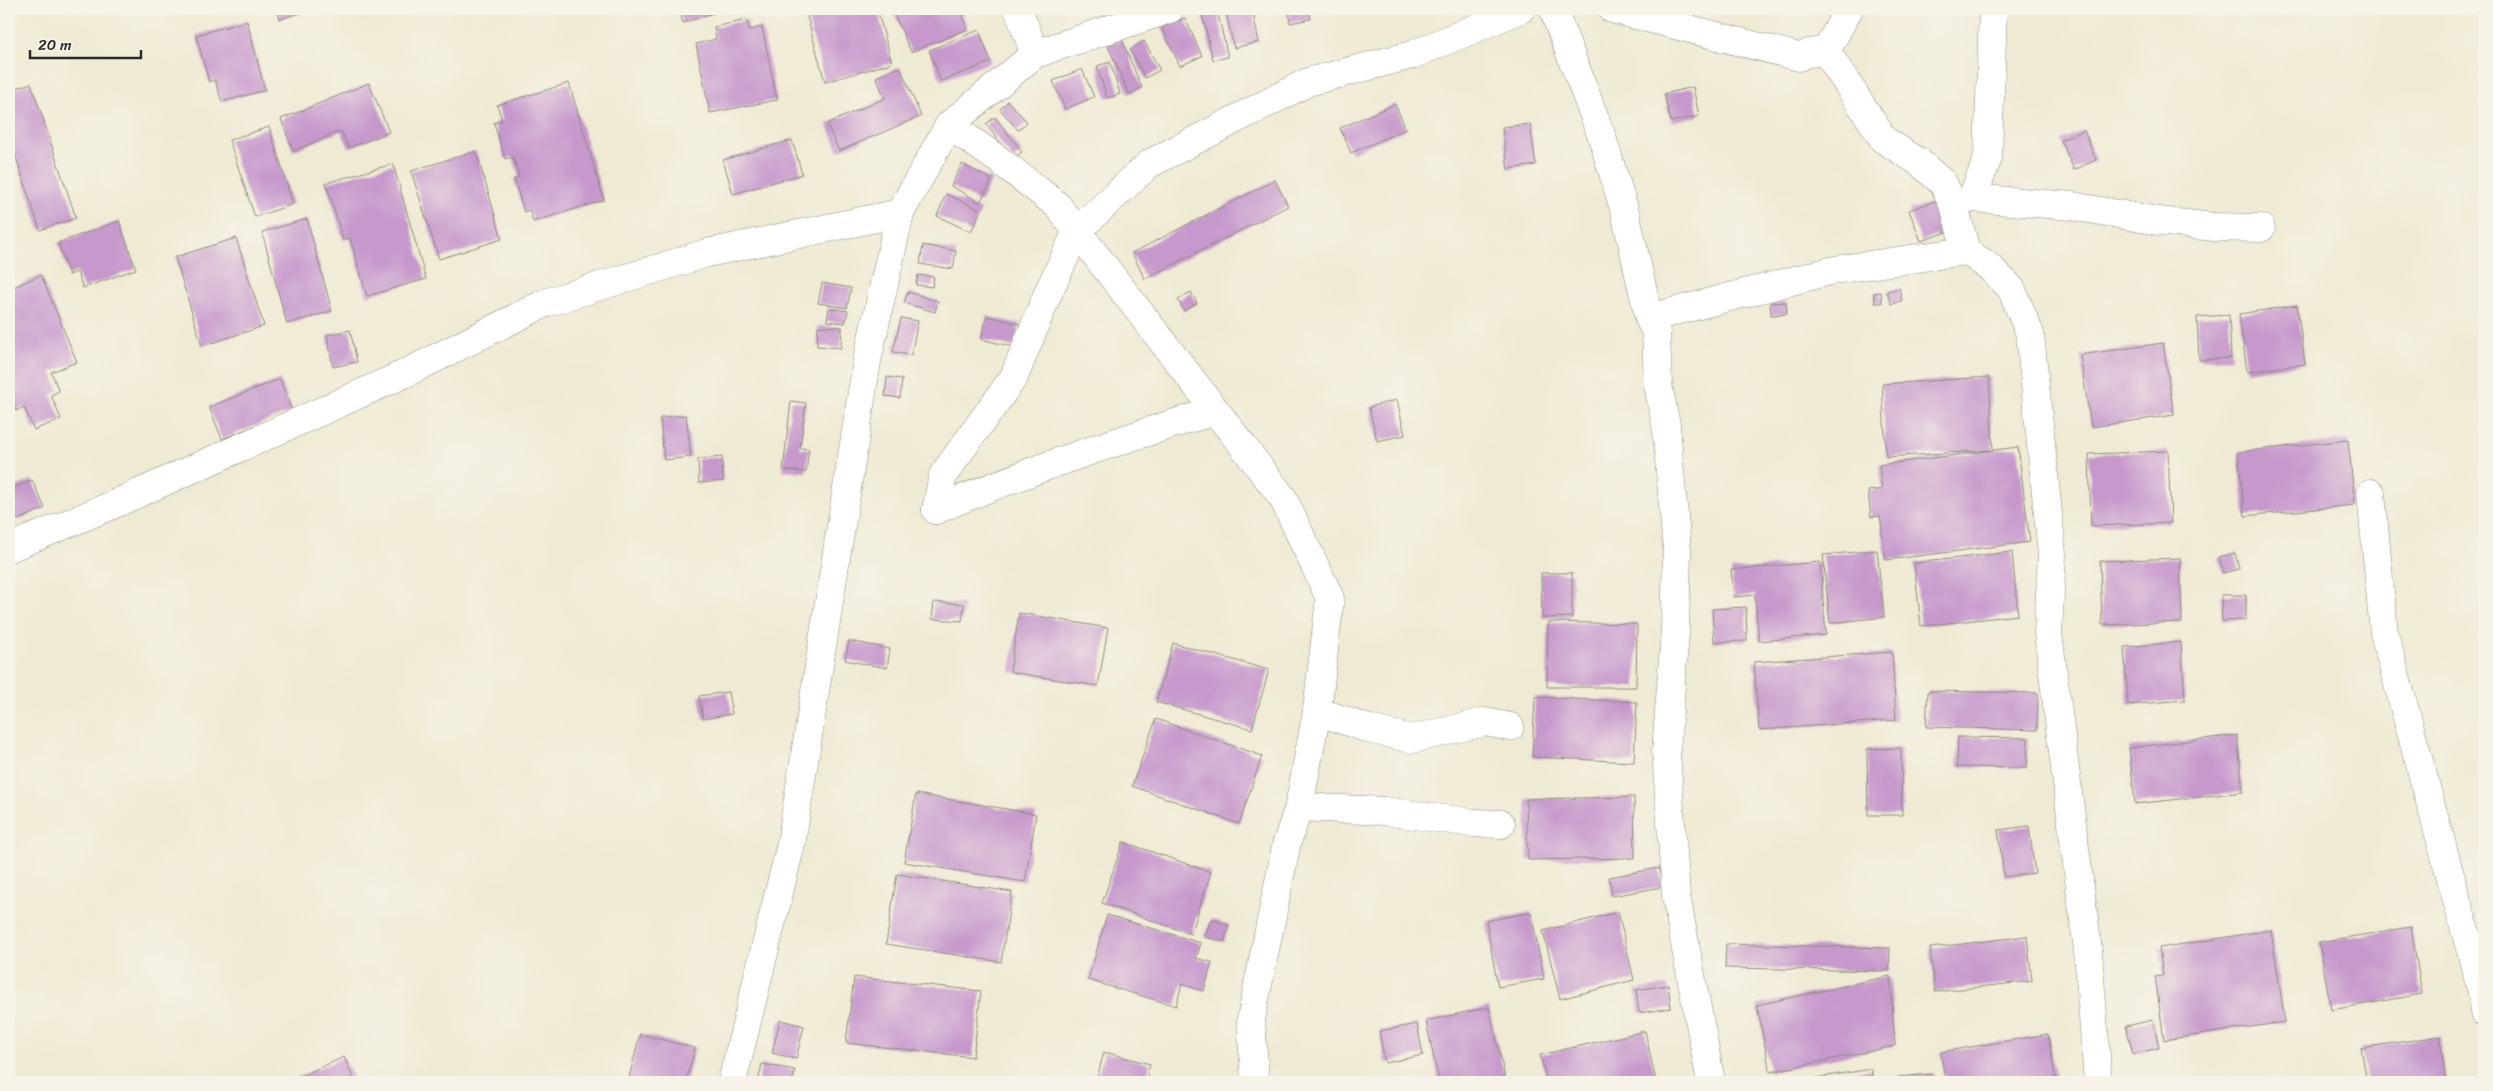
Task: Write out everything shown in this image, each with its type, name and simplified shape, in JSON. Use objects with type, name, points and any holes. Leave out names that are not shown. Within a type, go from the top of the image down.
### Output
[{"type":"street","points":[[1018,9],[1035,54]]},
{"type":"street","points":[[732,1082],[791,844],[867,360],[900,213],[949,125],[1035,54],[1170,9]]},
{"type":"street","points":[[1215,411],[1141,434],[1013,479],[936,510],[943,475],[1014,377],[1048,292],[1077,232],[1149,164],[1308,82],[1412,56],[1522,9]]},
{"type":"street","points":[[1553,9],[1601,134],[1625,212],[1650,318],[1656,332],[1658,384],[1666,425],[1677,550],[1675,633],[1666,751],[1676,896],[1711,1082]]},
{"type":"street","points":[[1612,9],[1795,56],[1826,51]]},
{"type":"street","points":[[1826,51],[1849,9]]},
{"type":"street","points":[[1994,9],[1988,158],[1972,198],[2072,206],[2158,221],[2214,227],[2261,228]]},
{"type":"street","points":[[1826,51],[1884,140],[1919,162],[1943,183],[1954,209],[1966,251],[1988,266],[2011,288],[2030,334],[2052,554],[2048,633],[2088,951],[2098,1082]]},
{"type":"street","points":[[949,125],[999,160],[1057,205],[1283,498],[1330,598],[1317,711],[1298,806],[1287,842],[1250,1019],[1255,1082]]},
{"type":"street","points":[[9,548],[128,498],[404,374],[546,303],[707,253],[900,213]]},
{"type":"street","points":[[1650,318],[1834,270],[1966,251]]},
{"type":"street","points":[[2370,493],[2384,633],[2482,992],[2484,1012]]},
{"type":"street","points":[[1317,711],[1369,729],[1412,740],[1486,722],[1510,727]]},
{"type":"street","points":[[1298,806],[1384,811],[1474,823],[1501,824]]},
{"type":"building","points":[[277,9],[313,9],[280,19]]},
{"type":"building","points":[[679,9],[725,9],[683,23]]},
{"type":"building","points":[[805,9],[877,9],[892,63],[825,82]]},
{"type":"building","points":[[892,9],[960,9],[968,29],[911,52]]},
{"type":"building","points":[[1225,9],[1252,9],[1259,42],[1234,48]]},
{"type":"building","points":[[1288,9],[1309,9],[1311,19],[1290,23]]},
{"type":"building","points":[[1217,10],[1228,57],[1213,60],[1202,14]]},
{"type":"building","points":[[1185,18],[1202,56],[1180,66],[1162,28]]},
{"type":"building","points":[[747,20],[749,30],[762,27],[777,100],[710,113],[696,44],[716,39],[714,27]]},
{"type":"building","points":[[247,21],[265,90],[222,102],[215,80],[209,82],[196,35]]},
{"type":"building","points":[[979,30],[991,62],[941,81],[929,50]]},
{"type":"building","points":[[1122,40],[1142,88],[1129,94],[1108,46]]},
{"type":"building","points":[[1144,41],[1160,70],[1145,78],[1130,50]]},
{"type":"building","points":[[1110,62],[1120,94],[1107,98],[1097,66]]},
{"type":"building","points":[[900,67],[921,116],[839,151],[827,124],[885,98],[876,77]]},
{"type":"building","points":[[1082,69],[1094,97],[1065,109],[1053,81]]},
{"type":"building","points":[[31,83],[76,218],[40,230],[9,136],[9,91]]},
{"type":"building","points":[[369,83],[389,132],[349,148],[341,131],[293,151],[281,119]]},
{"type":"building","points":[[569,83],[604,200],[533,222],[530,210],[524,212],[514,179],[519,177],[513,157],[505,159],[494,123],[502,120],[497,105]]},
{"type":"building","points":[[1693,87],[1699,116],[1671,122],[1664,94]]},
{"type":"building","points":[[1008,101],[1027,122],[1018,130],[1000,109]]},
{"type":"building","points":[[1395,104],[1406,129],[1351,153],[1340,128]]},
{"type":"building","points":[[995,117],[1022,152],[1013,159],[986,124]]},
{"type":"building","points":[[1530,124],[1536,165],[1508,169],[1502,127]]},
{"type":"building","points":[[269,127],[293,204],[255,217],[229,140]]},
{"type":"building","points":[[2084,130],[2096,160],[2074,170],[2061,140]]},
{"type":"building","points":[[792,140],[802,174],[733,194],[723,160]]},
{"type":"building","points":[[476,151],[502,239],[439,259],[411,171]]},
{"type":"building","points":[[393,164],[426,279],[367,296],[350,238],[343,240],[326,183]]},
{"type":"building","points":[[962,164],[992,180],[980,202],[951,186]]},
{"type":"building","points":[[1275,180],[1288,206],[1145,279],[1132,253]]},
{"type":"building","points":[[946,194],[981,210],[971,232],[937,216]]},
{"type":"building","points":[[1938,200],[1950,231],[1921,241],[1909,210]]},
{"type":"building","points":[[307,219],[332,311],[287,324],[262,232]]},
{"type":"building","points":[[119,221],[136,269],[83,288],[77,272],[69,275],[58,243]]},
{"type":"building","points":[[236,238],[264,326],[202,346],[175,257]]},
{"type":"building","points":[[923,245],[956,251],[953,269],[920,264]]},
{"type":"building","points":[[41,275],[77,362],[51,372],[59,391],[51,395],[61,419],[34,430],[24,407],[16,411],[9,394],[9,289]]},
{"type":"building","points":[[918,275],[934,277],[932,287],[916,285]]},
{"type":"building","points":[[822,283],[851,288],[847,308],[818,303]]},
{"type":"building","points":[[1899,288],[1902,301],[1891,304],[1887,291]]},
{"type":"building","points":[[908,292],[938,301],[935,312],[904,303]]},
{"type":"building","points":[[1191,292],[1197,303],[1184,311],[1178,300]]},
{"type":"building","points":[[1881,292],[1882,303],[1875,303],[1874,293]]},
{"type":"building","points":[[1786,302],[1787,314],[1771,315],[1770,303]]},
{"type":"building","points":[[2297,305],[2305,364],[2247,372],[2239,314]]},
{"type":"building","points":[[829,308],[848,311],[845,323],[827,321]]},
{"type":"building","points":[[2229,315],[2231,358],[2199,360],[2197,317]]},
{"type":"building","points":[[987,316],[1020,324],[1014,347],[981,339]]},
{"type":"building","points":[[901,318],[918,321],[911,355],[893,352]]},
{"type":"building","points":[[818,326],[842,327],[841,348],[817,346]]},
{"type":"building","points":[[350,330],[357,362],[333,367],[327,335]]},
{"type":"building","points":[[2163,343],[2174,415],[2091,427],[2080,355]]},
{"type":"building","points":[[887,377],[902,379],[900,398],[885,396]]},
{"type":"building","points":[[1989,377],[1993,450],[1886,457],[1882,384]]},
{"type":"building","points":[[280,379],[292,411],[222,439],[209,407]]},
{"type":"building","points":[[1397,400],[1405,435],[1377,441],[1369,407]]},
{"type":"building","points":[[791,401],[806,403],[800,448],[809,449],[806,472],[783,470]]},
{"type":"building","points":[[686,415],[691,457],[664,460],[660,418]]},
{"type":"building","points":[[2348,440],[2355,505],[2245,516],[2238,452]]},
{"type":"building","points":[[2018,447],[2030,542],[1886,560],[1880,516],[1871,517],[1868,491],[1882,489],[1879,465]]},
{"type":"building","points":[[2168,451],[2171,523],[2091,526],[2089,454]]},
{"type":"building","points":[[722,457],[723,481],[699,483],[698,459]]},
{"type":"building","points":[[32,480],[45,508],[18,520],[9,499],[9,490]]},
{"type":"building","points":[[1877,550],[1884,617],[1830,623],[1823,555]]},
{"type":"building","points":[[2012,552],[2018,615],[1921,626],[1914,563]]},
{"type":"building","points":[[2235,553],[2239,569],[2223,573],[2219,557]]},
{"type":"building","points":[[2180,558],[2182,622],[2102,625],[2100,561]]},
{"type":"building","points":[[1820,562],[1826,635],[1759,641],[1755,595],[1734,597],[1731,570]]},
{"type":"building","points":[[1541,573],[1572,573],[1572,617],[1542,618]]},
{"type":"building","points":[[2221,595],[2246,595],[2246,620],[2222,621]]},
{"type":"building","points":[[934,602],[964,604],[962,621],[932,619]]},
{"type":"building","points":[[1746,607],[1747,641],[1714,642],[1712,609]]},
{"type":"building","points":[[1019,613],[1108,628],[1098,686],[1010,672]]},
{"type":"building","points":[[1548,622],[1637,624],[1636,687],[1547,687]]},
{"type":"building","points":[[849,641],[890,649],[887,668],[845,660]]},
{"type":"building","points":[[2181,642],[2185,700],[2128,705],[2124,647]]},
{"type":"building","points":[[1173,643],[1269,670],[1252,729],[1156,702]]},
{"type":"building","points":[[1892,652],[1896,720],[1759,730],[1754,662]]},
{"type":"building","points":[[1928,691],[2038,693],[2037,730],[1926,727]]},
{"type":"building","points":[[728,692],[732,714],[703,719],[699,696]]},
{"type":"building","points":[[1535,697],[1637,702],[1634,762],[1532,757]]},
{"type":"building","points":[[1156,719],[1262,756],[1239,824],[1132,786]]},
{"type":"building","points":[[2237,735],[2243,792],[2135,804],[2129,748]]},
{"type":"building","points":[[1958,737],[2028,738],[2027,768],[1957,767]]},
{"type":"building","points":[[1901,748],[1902,815],[1868,815],[1867,749]]},
{"type":"building","points":[[916,794],[1036,814],[1025,882],[904,862]]},
{"type":"building","points":[[1634,797],[1635,858],[1528,860],[1526,799]]},
{"type":"building","points":[[2029,826],[2035,873],[2004,877],[1998,830]]},
{"type":"building","points":[[1123,842],[1211,872],[1191,934],[1102,903]]},
{"type":"building","points":[[1659,868],[1662,887],[1612,896],[1609,877]]},
{"type":"building","points":[[897,874],[1012,892],[1001,962],[886,944]]},
{"type":"building","points":[[1531,912],[1544,979],[1498,987],[1486,921]]},
{"type":"building","points":[[1618,912],[1634,980],[1560,999],[1543,931]]},
{"type":"building","points":[[1107,915],[1201,943],[1196,958],[1212,962],[1204,991],[1182,984],[1176,1006],[1088,980]]},
{"type":"building","points":[[1211,919],[1229,925],[1224,942],[1205,937]]},
{"type":"building","points":[[2411,927],[2422,994],[2331,1010],[2319,942]]},
{"type":"building","points":[[2271,930],[2285,1022],[2164,1040],[2155,976],[2163,975],[2159,948]]},
{"type":"building","points":[[2027,936],[2032,981],[1935,992],[1930,948]]},
{"type":"building","points":[[1726,944],[1890,948],[1889,971],[1725,968]]},
{"type":"building","points":[[1890,976],[1895,1046],[1770,1072],[1757,1005]]},
{"type":"building","points":[[854,977],[981,991],[973,1057],[846,1043]]},
{"type":"building","points":[[1668,985],[1671,1008],[1639,1013],[1636,990]]},
{"type":"building","points":[[1489,1007],[1506,1082],[1439,1082],[1426,1021]]},
{"type":"building","points":[[780,1020],[804,1026],[796,1059],[772,1053]]},
{"type":"building","points":[[2153,1020],[2159,1048],[2133,1054],[2126,1026]]},
{"type":"building","points":[[1417,1024],[1423,1055],[1385,1063],[1379,1031]]},
{"type":"building","points":[[1645,1031],[1656,1082],[1547,1082],[1540,1055]]},
{"type":"building","points":[[640,1034],[695,1048],[686,1082],[628,1082]]},
{"type":"building","points":[[2048,1034],[2056,1082],[1945,1082],[1941,1052]]},
{"type":"building","points":[[2440,1036],[2446,1082],[2367,1082],[2361,1048]]},
{"type":"building","points":[[1104,1052],[1150,1064],[1146,1082],[1096,1082]]},
{"type":"building","points":[[344,1057],[355,1082],[287,1082]]},
{"type":"building","points":[[762,1064],[795,1070],[792,1082],[758,1082]]},
{"type":"building","points":[[1871,1069],[1873,1082],[1797,1082],[1797,1081]]},
{"type":"building","points":[[1933,1074],[1933,1082],[1898,1082],[1898,1077]]},
{"type":"building","points":[[837,1077],[850,1080],[849,1082],[836,1082]]}]
